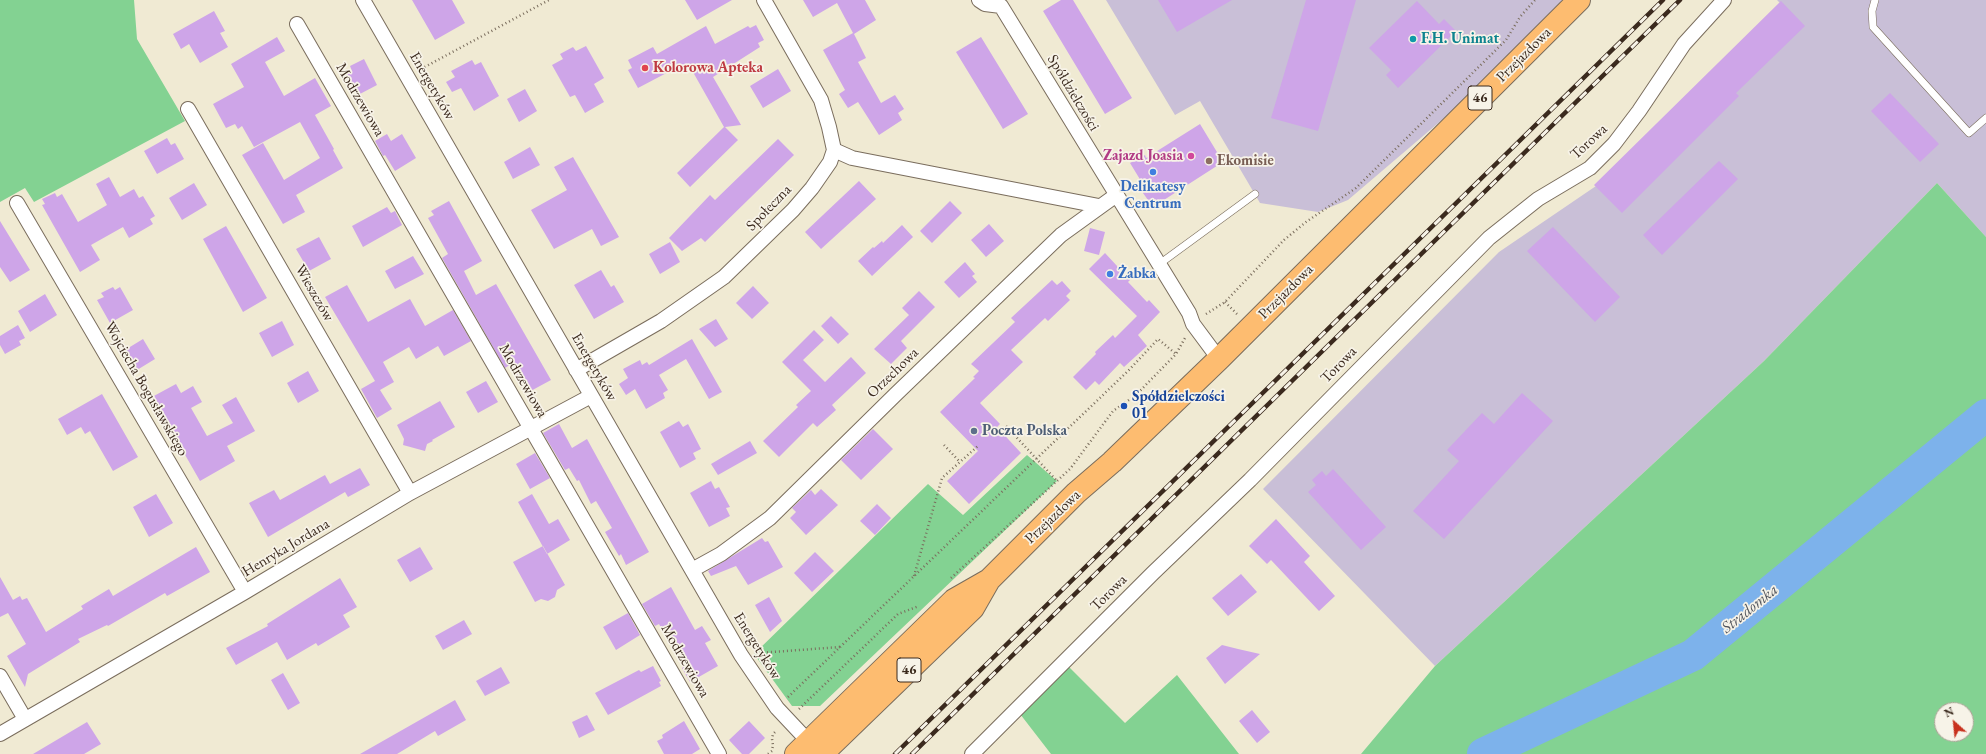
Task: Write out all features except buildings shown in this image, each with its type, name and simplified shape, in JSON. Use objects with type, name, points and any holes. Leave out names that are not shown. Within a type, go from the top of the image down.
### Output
[{"type":"main road","name":"Przejazdowa","points":[[809,750],[954,600],[989,580],[1076,493],[1112,462],[1219,359],[1580,0]]},
{"type":"street","name":"Energetyków","points":[[364,0],[741,655],[776,708],[787,720],[809,750]]},
{"type":"street","points":[[764,0],[821,100],[834,150],[852,158],[1099,206]]},
{"type":"street","name":"Spółdzielczości","points":[[979,0],[985,4],[1003,3],[1115,196],[1189,313],[1193,324],[1219,359]]},
{"type":"street","name":"Torowa","points":[[972,754],[1153,573],[1250,480],[1489,238],[1538,199],[1590,168],[1614,144],[1639,112],[1684,44],[1724,0]]},
{"type":"street","name":"Modrzewiowa","points":[[297,24],[719,754]]},
{"type":"street","name":"Wieszczów","points":[[188,109],[410,493]]},
{"type":"street","name":"Społeczna","points":[[576,370],[661,321],[724,277],[793,210],[812,188],[830,162],[834,150]]},
{"type":"street","name":"Orzechowa","points":[[692,570],[745,537],[770,518],[1050,246],[1099,206],[1115,196]]},
{"type":"street","name":"Wojciecha Bogusławskiego","points":[[17,203],[245,592]]},
{"type":"street","name":"Henryka Jordana","points":[[0,734],[245,592],[410,493],[592,396]]},
{"type":"street","points":[[0,676],[25,719]]},
{"type":"lane","points":[[1875,0],[1872,11],[1873,27],[1969,133],[1986,118]]},
{"type":"lane","points":[[1158,265],[1255,194]]},
{"type":"path","points":[[408,77],[549,0]]},
{"type":"path","points":[[1203,316],[1225,302],[1284,240],[1306,222],[1356,188],[1506,40],[1520,17],[1535,0]]},
{"type":"path","points":[[945,583],[1057,481],[1082,454],[1113,411],[1136,395],[1176,354],[1187,334]]},
{"type":"path","points":[[776,708],[1129,370],[1158,340],[1176,354]]},
{"type":"path","points":[[1006,426],[1057,481]]},
{"type":"path","points":[[914,576],[942,478],[979,444]]},
{"type":"path","points":[[944,445],[959,462]]},
{"type":"path","points":[[787,720],[898,614],[922,604]]},
{"type":"path","points":[[741,655],[841,647]]},
{"type":"path","points":[[768,754],[772,751],[772,740],[775,732]]},
{"type":"shaded area","points":[[1106,0],[1579,0],[1559,20],[1348,200],[1318,212],[1260,203],[1200,101],[1175,115]]},
{"type":"shaded area","points":[[1777,0],[1986,0],[1986,237],[1937,183],[1764,361],[1435,666],[1263,489],[1499,252],[1596,186],[1780,3]]},
{"type":"green space","points":[[0,0],[134,0],[137,39],[185,121],[34,202],[25,188],[0,202]]},
{"type":"green space","points":[[1937,183],[1986,237],[1986,754],[1361,754],[1435,666],[1764,361]]},
{"type":"green space","points":[[1027,455],[1057,481],[820,706],[792,706],[754,654],[928,484],[963,515]]},
{"type":"green space","points":[[1064,662],[1125,723],[1177,675],[1239,754],[1051,754],[1017,710]]},
{"type":"waterway","name":"Stradomka","points":[[1483,754],[1693,655],[1986,415]]},
{"type":"railway","points":[[895,754],[1663,0]]},
{"type":"railway","points":[[912,754],[1680,0]]},
{"type":"place","name":"F.H. Unimat","points":[[1413,39]]},
{"type":"place","name":"Kolorowa Apteka","points":[[645,68]]},
{"type":"place","name":"Zajazd Joasia","points":[[1191,156]]},
{"type":"place","name":"Ekomisie","points":[[1209,161]]},
{"type":"place","name":"Delikatesy Centrum","points":[[1153,172]]},
{"type":"place","name":"Żabka","points":[[1110,274]]},
{"type":"place","name":"Spółdzielczości 01","points":[[1124,406]]},
{"type":"place","name":"Poczta Polska","points":[[974,431]]}]
